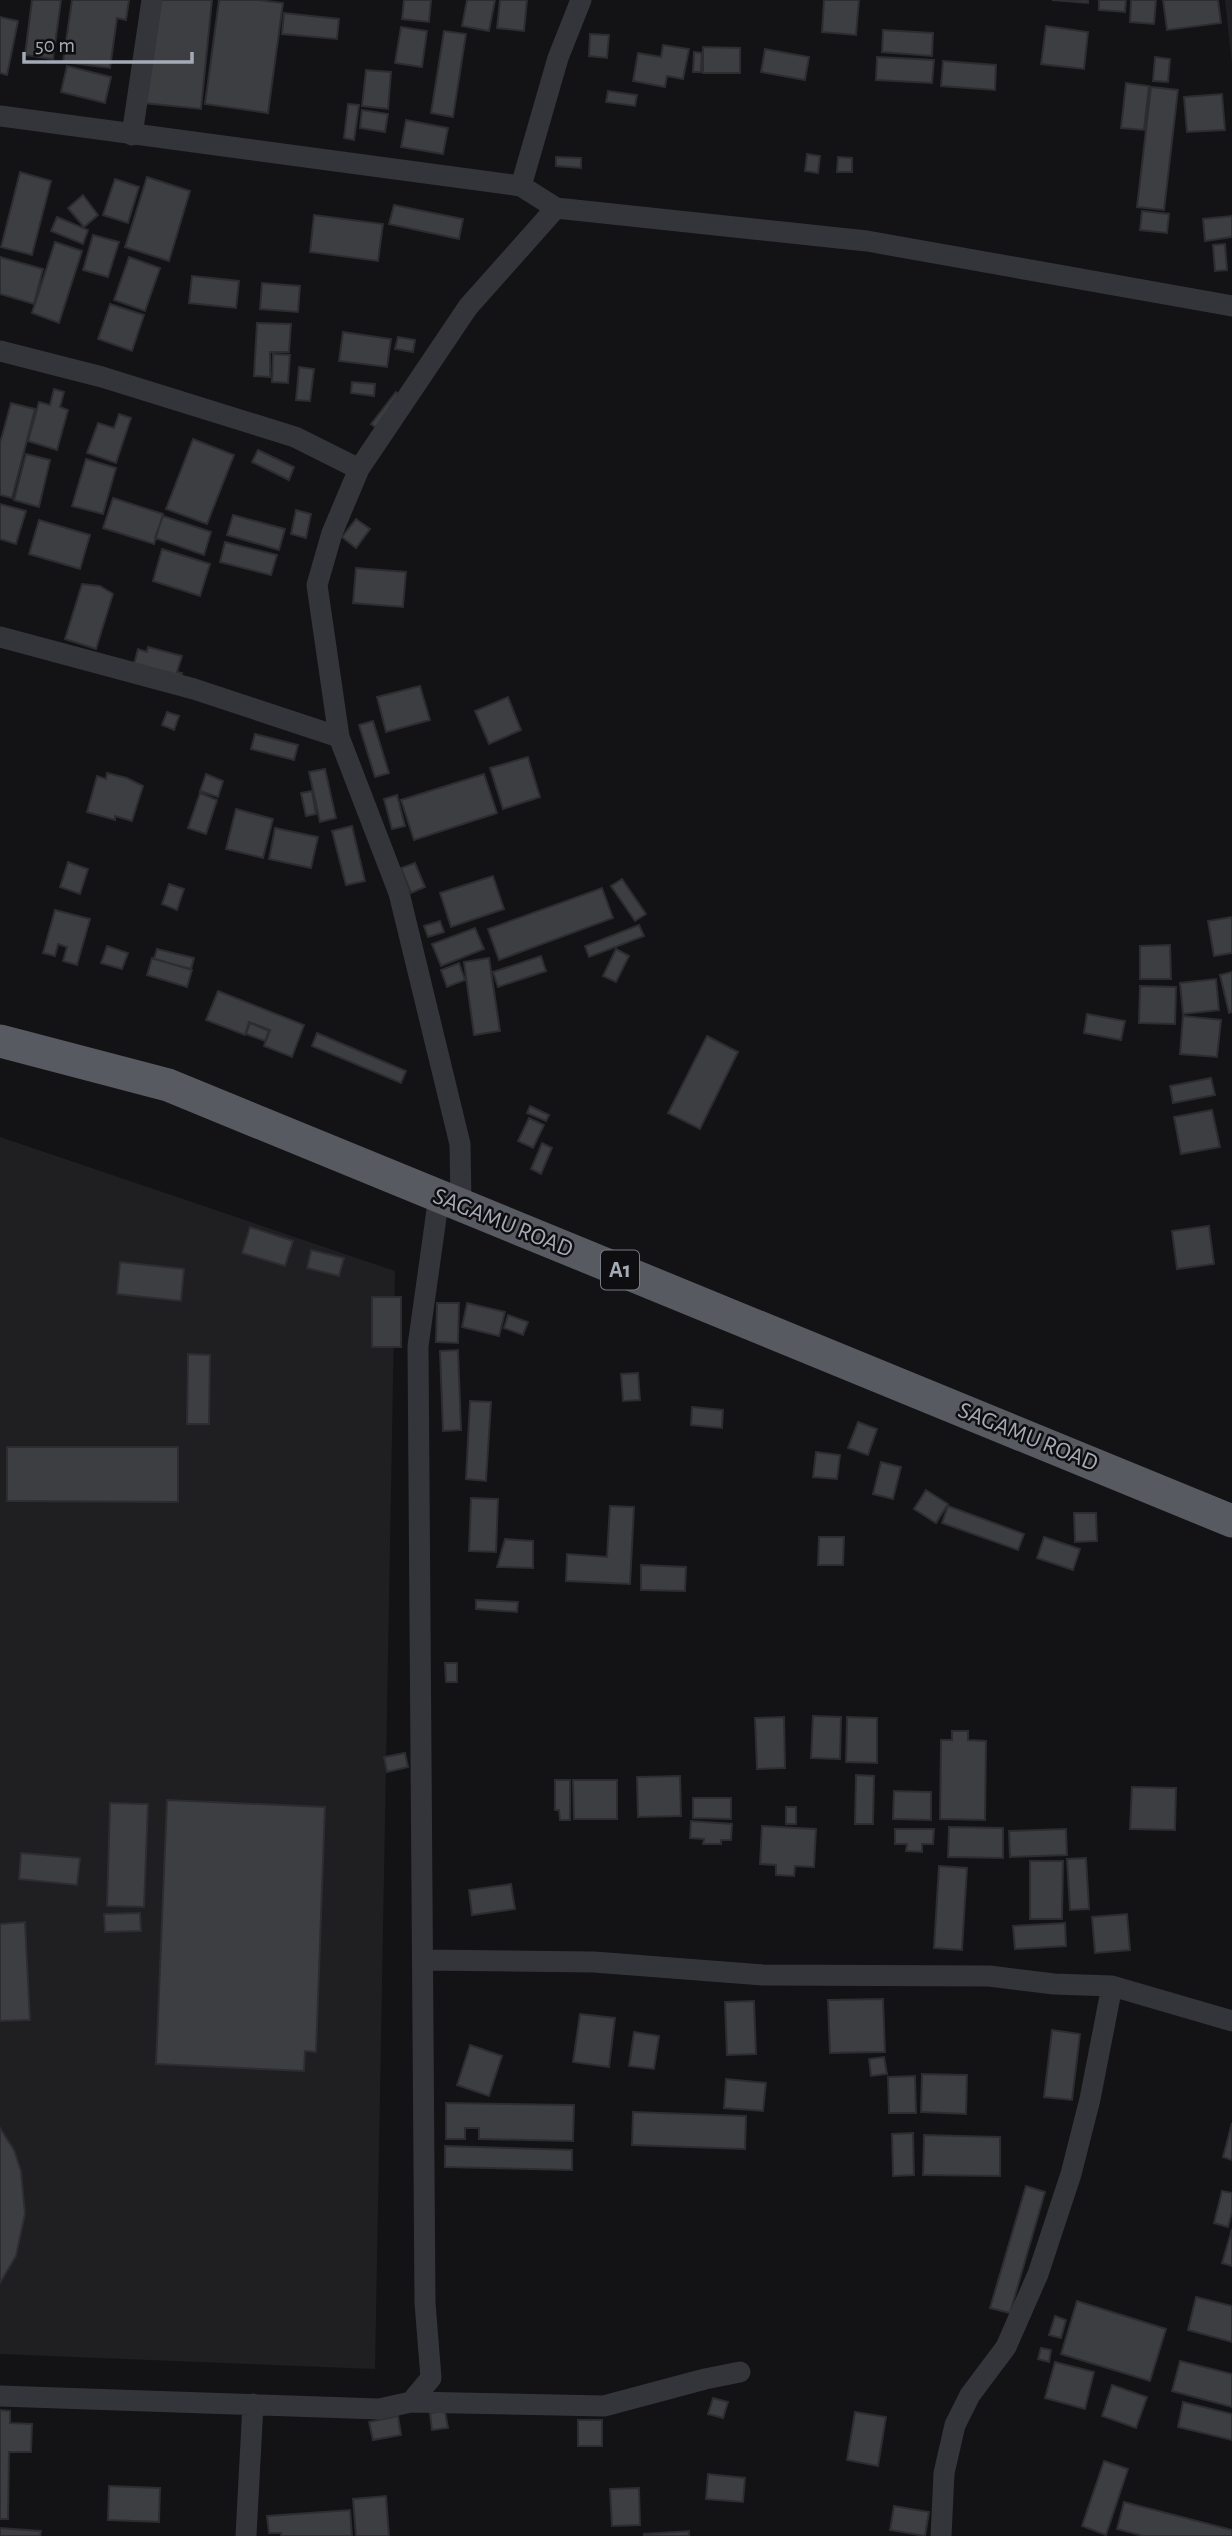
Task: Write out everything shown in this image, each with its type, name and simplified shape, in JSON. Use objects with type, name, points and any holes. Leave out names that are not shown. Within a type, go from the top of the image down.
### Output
[{"type":"highway","name":"SAGAMU ROAD","points":[[0,1041],[168,1085],[1232,1521]]},
{"type":"street","points":[[132,135],[152,0]]},
{"type":"street","points":[[521,186],[558,58],[581,0]]},
{"type":"street","points":[[0,116],[521,186],[556,208],[867,241],[1232,306]]},
{"type":"street","points":[[411,2402],[430,2378],[425,2303],[424,1959],[418,1671],[418,1346],[460,1144],[399,893],[339,737],[331,667],[317,585],[332,533],[359,468],[468,307],[556,208]]},
{"type":"street","points":[[0,351],[102,377],[295,437],[359,468]]},
{"type":"street","points":[[0,637],[194,689],[339,737]]},
{"type":"street","points":[[424,1959],[594,1962],[775,1975],[989,1976],[1054,1984],[1112,1986],[1232,2021]]},
{"type":"street","points":[[941,2536],[944,2473],[955,2425],[970,2395],[1006,2347],[1038,2274],[1071,2174],[1090,2099],[1112,1986]]},
{"type":"street","points":[[0,2396],[379,2409],[411,2402],[604,2406],[740,2372]]},
{"type":"street","points":[[246,2536],[253,2404]]},
{"type":"shaded area","points":[[1225,0],[1232,0],[1232,65]]},
{"type":"shaded area","points":[[0,1137],[395,1271],[375,2369],[0,2354]]},
{"type":"building","points":[[32,0],[61,0],[53,59],[25,55]]},
{"type":"building","points":[[72,0],[129,0],[126,20],[117,18],[110,68],[63,62]]},
{"type":"building","points":[[154,0],[212,0],[201,109],[144,103]]},
{"type":"building","points":[[219,0],[283,3],[268,113],[205,104]]},
{"type":"building","points":[[404,0],[431,0],[429,22],[402,19]]},
{"type":"building","points":[[467,0],[495,0],[489,31],[462,26]]},
{"type":"building","points":[[500,0],[527,0],[524,31],[497,28]]},
{"type":"building","points":[[824,0],[859,0],[856,35],[822,32]]},
{"type":"building","points":[[1052,0],[1088,0],[1088,3]]},
{"type":"building","points":[[1099,0],[1126,0],[1125,12],[1099,10]]},
{"type":"building","points":[[1131,0],[1156,0],[1154,24],[1130,22]]},
{"type":"building","points":[[1163,0],[1218,0],[1221,23],[1167,30]]},
{"type":"building","points":[[284,13],[339,19],[337,39],[282,34]]},
{"type":"building","points":[[0,17],[18,21],[7,75],[0,73]]},
{"type":"building","points":[[1046,26],[1088,32],[1084,69],[1041,64]]},
{"type":"building","points":[[401,27],[427,31],[422,67],[395,63]]},
{"type":"building","points":[[883,30],[933,33],[932,56],[882,52]]},
{"type":"building","points":[[444,31],[466,34],[453,117],[431,113]]},
{"type":"building","points":[[590,34],[609,35],[607,58],[589,56]]},
{"type":"building","points":[[663,45],[689,49],[683,79],[667,76],[665,87],[633,81],[638,53],[661,57]]},
{"type":"building","points":[[703,47],[740,48],[740,73],[703,73]]},
{"type":"building","points":[[765,49],[809,57],[805,80],[761,72]]},
{"type":"building","points":[[694,52],[702,53],[701,72],[693,72]]},
{"type":"building","points":[[877,57],[934,60],[932,83],[876,80]]},
{"type":"building","points":[[1155,57],[1170,59],[1168,82],[1153,81]]},
{"type":"building","points":[[943,61],[996,65],[995,90],[941,86]]},
{"type":"building","points":[[67,66],[111,77],[105,103],[61,92]]},
{"type":"building","points":[[366,70],[391,72],[388,109],[362,106]]},
{"type":"building","points":[[1126,83],[1149,86],[1144,130],[1121,128]]},
{"type":"building","points":[[1151,87],[1178,90],[1164,210],[1137,207]]},
{"type":"building","points":[[608,91],[637,95],[635,106],[606,102]]},
{"type":"building","points":[[1222,94],[1225,130],[1187,132],[1184,97]]},
{"type":"building","points":[[348,104],[359,105],[354,140],[344,138]]},
{"type":"building","points":[[362,110],[388,114],[385,132],[360,128]]},
{"type":"building","points":[[406,120],[448,128],[443,154],[401,147]]},
{"type":"building","points":[[807,154],[820,156],[818,173],[805,171]]},
{"type":"building","points":[[556,157],[581,158],[581,168],[556,166]]},
{"type":"building","points":[[838,157],[852,158],[852,172],[837,172]]},
{"type":"building","points":[[20,172],[51,181],[32,255],[1,247]]},
{"type":"building","points":[[147,177],[190,191],[169,261],[125,247]]},
{"type":"building","points":[[115,179],[139,187],[128,223],[103,215]]},
{"type":"building","points":[[83,195],[98,215],[84,227],[68,208]]},
{"type":"building","points":[[394,205],[463,219],[459,239],[389,224]]},
{"type":"building","points":[[1142,211],[1169,214],[1167,233],[1140,230]]},
{"type":"building","points":[[314,215],[383,224],[378,261],[310,252]]},
{"type":"building","points":[[1232,216],[1232,237],[1205,241],[1203,219]]},
{"type":"building","points":[[57,217],[88,230],[83,244],[51,231]]},
{"type":"building","points":[[93,235],[119,242],[108,277],[83,270]]},
{"type":"building","points":[[55,242],[82,251],[59,323],[32,313]]},
{"type":"building","points":[[1225,244],[1227,270],[1215,271],[1213,245]]},
{"type":"building","points":[[0,257],[43,269],[34,304],[0,294]]},
{"type":"building","points":[[129,257],[160,268],[145,311],[114,300]]},
{"type":"building","points":[[192,276],[239,281],[236,308],[189,303]]},
{"type":"building","points":[[262,283],[300,286],[298,312],[260,309]]},
{"type":"building","points":[[110,304],[144,315],[132,351],[98,339]]},
{"type":"building","points":[[257,323],[291,324],[289,352],[270,352],[270,377],[254,376]]},
{"type":"building","points":[[343,332],[391,339],[387,367],[339,361]]},
{"type":"building","points":[[398,337],[415,340],[413,352],[395,349]]},
{"type":"building","points":[[273,354],[290,355],[288,383],[272,382]]},
{"type":"building","points":[[299,367],[314,369],[310,401],[296,400]]},
{"type":"building","points":[[352,382],[375,384],[374,396],[351,393]]},
{"type":"building","points":[[54,389],[64,392],[60,407],[68,410],[57,450],[28,441],[39,402],[50,405]]},
{"type":"building","points":[[396,392],[404,398],[379,430],[371,424]]},
{"type":"building","points":[[11,403],[35,409],[12,498],[0,495],[0,443]]},
{"type":"building","points":[[119,414],[131,418],[116,463],[87,453],[98,423],[114,428]]},
{"type":"building","points":[[193,439],[234,455],[207,524],[166,509]]},
{"type":"building","points":[[258,450],[294,467],[289,480],[252,462]]},
{"type":"building","points":[[26,454],[50,460],[39,507],[14,500]]},
{"type":"building","points":[[86,459],[116,468],[103,514],[72,506]]},
{"type":"building","points":[[113,498],[163,514],[154,544],[103,528]]},
{"type":"building","points":[[0,504],[26,511],[16,544],[0,539]]},
{"type":"building","points":[[296,510],[311,514],[306,538],[291,534]]},
{"type":"building","points":[[233,515],[285,529],[279,550],[227,535]]},
{"type":"building","points":[[163,516],[211,532],[204,555],[155,538]]},
{"type":"building","points":[[356,519],[370,529],[356,548],[342,537]]},
{"type":"building","points":[[39,520],[90,535],[80,569],[29,554]]},
{"type":"building","points":[[225,542],[277,555],[271,575],[220,562]]},
{"type":"building","points":[[162,549],[210,564],[200,596],[153,581]]},
{"type":"building","points":[[356,568],[406,572],[403,607],[353,603]]},
{"type":"building","points":[[82,584],[100,586],[113,594],[96,649],[65,639]]},
{"type":"building","points":[[148,647],[182,656],[177,672],[182,673],[180,681],[133,668],[138,649],[147,652]]},
{"type":"building","points":[[420,686],[430,720],[386,732],[377,697]]},
{"type":"building","points":[[508,697],[521,730],[489,744],[475,711]]},
{"type":"building","points":[[167,712],[179,716],[174,730],[162,725]]},
{"type":"building","points":[[373,721],[389,773],[375,777],[359,725]]},
{"type":"building","points":[[255,734],[298,745],[294,760],[251,749]]},
{"type":"building","points":[[528,757],[540,797],[503,809],[490,768]]},
{"type":"building","points":[[325,769],[336,818],[320,822],[309,772]]},
{"type":"building","points":[[107,773],[143,786],[132,821],[115,816],[115,820],[87,812],[97,776],[106,779]]},
{"type":"building","points":[[206,774],[223,781],[218,797],[200,791]]},
{"type":"building","points":[[484,774],[497,813],[414,840],[401,800]]},
{"type":"building","points":[[312,791],[316,814],[306,816],[301,793]]},
{"type":"building","points":[[200,793],[217,800],[206,834],[188,828]]},
{"type":"building","points":[[397,795],[405,826],[392,829],[384,799]]},
{"type":"building","points":[[236,809],[273,819],[263,858],[226,849]]},
{"type":"building","points":[[352,826],[365,881],[346,885],[332,831]]},
{"type":"building","points":[[275,828],[318,837],[311,868],[269,859]]},
{"type":"building","points":[[68,862],[88,869],[80,894],[60,887]]},
{"type":"building","points":[[415,863],[425,887],[411,893],[401,868]]},
{"type":"building","points":[[493,876],[504,909],[451,927],[440,893]]},
{"type":"building","points":[[622,879],[646,914],[635,921],[611,886]]},
{"type":"building","points":[[169,884],[184,889],[177,910],[162,904]]},
{"type":"building","points":[[602,888],[613,918],[499,960],[488,929]]},
{"type":"building","points":[[55,910],[90,919],[77,965],[63,961],[67,947],[58,944],[55,956],[43,953]]},
{"type":"building","points":[[1232,917],[1232,953],[1214,956],[1208,921]]},
{"type":"building","points":[[440,921],[444,932],[428,937],[424,926]]},
{"type":"building","points":[[639,925],[644,936],[589,957],[585,946]]},
{"type":"building","points":[[475,928],[484,949],[441,966],[432,944]]},
{"type":"building","points":[[1170,945],[1171,979],[1140,979],[1140,946]]},
{"type":"building","points":[[107,946],[128,953],[122,969],[101,963]]},
{"type":"building","points":[[157,949],[194,958],[191,969],[154,959]]},
{"type":"building","points":[[616,949],[629,956],[616,982],[603,976]]},
{"type":"building","points":[[541,956],[546,971],[498,987],[493,972]]},
{"type":"building","points":[[152,958],[192,970],[187,987],[147,975]]},
{"type":"building","points":[[489,958],[500,1031],[474,1035],[464,962]]},
{"type":"building","points":[[459,963],[465,980],[447,987],[441,970]]},
{"type":"building","points":[[1232,972],[1232,1012],[1229,1013],[1220,975]]},
{"type":"building","points":[[1216,979],[1219,1010],[1183,1014],[1180,983]]},
{"type":"building","points":[[1140,986],[1176,987],[1175,1024],[1139,1023]]},
{"type":"building","points":[[218,991],[304,1025],[292,1057],[264,1046],[270,1030],[249,1022],[245,1035],[206,1020]]},
{"type":"building","points":[[1087,1014],[1125,1021],[1121,1040],[1084,1033]]},
{"type":"building","points":[[1183,1016],[1221,1020],[1217,1057],[1180,1054]]},
{"type":"building","points":[[250,1023],[269,1031],[265,1041],[246,1034]]},
{"type":"building","points":[[317,1033],[406,1071],[401,1083],[312,1046]]},
{"type":"building","points":[[707,1036],[738,1052],[700,1129],[668,1113]]},
{"type":"building","points":[[1211,1078],[1215,1095],[1173,1103],[1170,1086]]},
{"type":"building","points":[[530,1106],[549,1115],[546,1121],[527,1113]]},
{"type":"building","points":[[1212,1110],[1220,1147],[1181,1154],[1174,1117]]},
{"type":"building","points":[[529,1118],[544,1125],[533,1148],[518,1141]]},
{"type":"building","points":[[542,1143],[552,1148],[541,1174],[531,1169]]},
{"type":"building","points":[[1209,1226],[1214,1264],[1177,1269],[1172,1231]]},
{"type":"building","points":[[250,1227],[293,1241],[285,1266],[242,1253]]},
{"type":"building","points":[[311,1250],[344,1258],[339,1276],[307,1268]]},
{"type":"building","points":[[120,1262],[184,1269],[181,1301],[117,1294]]},
{"type":"building","points":[[372,1297],[401,1297],[401,1347],[372,1347]]},
{"type":"building","points":[[437,1303],[459,1303],[458,1343],[436,1342]]},
{"type":"building","points":[[467,1303],[505,1312],[499,1336],[462,1327]]},
{"type":"building","points":[[508,1315],[528,1322],[523,1335],[504,1328]]},
{"type":"building","points":[[458,1350],[461,1430],[443,1431],[440,1351]]},
{"type":"building","points":[[188,1354],[210,1355],[209,1424],[187,1424]]},
{"type":"building","points":[[638,1373],[640,1400],[623,1401],[621,1374]]},
{"type":"building","points":[[470,1401],[491,1402],[486,1481],[466,1479]]},
{"type":"building","points":[[692,1407],[723,1410],[722,1428],[691,1425]]},
{"type":"building","points":[[858,1422],[877,1429],[868,1455],[848,1448]]},
{"type":"building","points":[[7,1447],[178,1447],[178,1502],[7,1501]]},
{"type":"building","points":[[816,1452],[840,1455],[837,1479],[813,1477]]},
{"type":"building","points":[[881,1462],[901,1467],[893,1499],[873,1494]]},
{"type":"building","points":[[926,1490],[948,1504],[936,1523],[914,1509]]},
{"type":"building","points":[[471,1498],[498,1499],[496,1552],[469,1551]]},
{"type":"building","points":[[610,1506],[634,1507],[630,1584],[566,1581],[567,1554],[607,1557]]},
{"type":"building","points":[[948,1506],[1024,1534],[1018,1550],[942,1523]]},
{"type":"building","points":[[1074,1513],[1096,1513],[1097,1541],[1075,1542]]},
{"type":"building","points":[[819,1537],[844,1537],[843,1565],[818,1565]]},
{"type":"building","points":[[1044,1537],[1080,1549],[1073,1570],[1037,1558]]},
{"type":"building","points":[[505,1539],[533,1541],[533,1568],[497,1567]]},
{"type":"building","points":[[641,1565],[686,1567],[685,1591],[641,1590]]},
{"type":"building","points":[[476,1600],[518,1602],[517,1612],[476,1609]]},
{"type":"building","points":[[445,1663],[457,1663],[457,1682],[446,1682]]},
{"type":"building","points":[[813,1716],[841,1717],[840,1759],[811,1758]]},
{"type":"building","points":[[784,1717],[785,1768],[757,1769],[755,1718]]},
{"type":"building","points":[[847,1717],[877,1718],[877,1763],[846,1762]]},
{"type":"building","points":[[952,1731],[968,1731],[968,1740],[986,1741],[985,1820],[940,1819],[941,1740],[952,1740]]},
{"type":"building","points":[[405,1753],[408,1767],[387,1772],[384,1757]]},
{"type":"building","points":[[856,1775],[874,1776],[873,1824],[855,1824]]},
{"type":"building","points":[[680,1776],[681,1816],[638,1817],[637,1777]]},
{"type":"building","points":[[555,1780],[570,1780],[570,1820],[560,1820],[559,1810],[555,1810]]},
{"type":"building","points":[[573,1780],[617,1780],[617,1819],[574,1819]]},
{"type":"building","points":[[1132,1787],[1176,1788],[1175,1830],[1130,1829]]},
{"type":"building","points":[[894,1791],[931,1792],[931,1820],[893,1819]]},
{"type":"building","points":[[693,1798],[731,1798],[731,1819],[693,1818]]},
{"type":"building","points":[[167,1800],[325,1807],[316,2052],[305,2051],[304,2071],[156,2064]]},
{"type":"building","points":[[110,1803],[148,1804],[144,1907],[107,1906]]},
{"type":"building","points":[[786,1807],[796,1807],[796,1824],[786,1824]]},
{"type":"building","points":[[691,1821],[732,1824],[731,1840],[721,1840],[721,1844],[703,1844],[704,1839],[690,1838]]},
{"type":"building","points":[[762,1826],[816,1829],[814,1867],[795,1866],[794,1876],[776,1875],[776,1865],[760,1864]]},
{"type":"building","points":[[949,1827],[1003,1828],[1003,1858],[948,1857]]},
{"type":"building","points":[[895,1829],[934,1829],[933,1844],[922,1844],[922,1852],[906,1851],[907,1844],[895,1844]]},
{"type":"building","points":[[1066,1829],[1067,1855],[1010,1857],[1009,1831]]},
{"type":"building","points":[[21,1853],[80,1858],[77,1885],[19,1879]]},
{"type":"building","points":[[1086,1858],[1089,1909],[1070,1910],[1067,1859]]},
{"type":"building","points":[[1030,1861],[1063,1861],[1062,1919],[1030,1919]]},
{"type":"building","points":[[939,1866],[967,1868],[962,1950],[934,1948]]},
{"type":"building","points":[[511,1884],[515,1909],[472,1915],[469,1890]]},
{"type":"building","points":[[140,1913],[141,1931],[105,1932],[104,1914]]},
{"type":"building","points":[[1127,1914],[1130,1950],[1095,1953],[1092,1917]]},
{"type":"building","points":[[25,1922],[30,2020],[0,2021],[0,1924]]},
{"type":"building","points":[[1065,1923],[1066,1946],[1015,1949],[1013,1926]]},
{"type":"building","points":[[883,1999],[885,2052],[830,2053],[828,2000]]},
{"type":"building","points":[[754,2001],[756,2054],[727,2055],[725,2002]]},
{"type":"building","points":[[580,2014],[615,2018],[609,2067],[573,2062]]},
{"type":"building","points":[[1052,2030],[1080,2034],[1072,2100],[1044,2097]]},
{"type":"building","points":[[634,2032],[659,2036],[654,2069],[629,2066]]},
{"type":"building","points":[[470,2045],[502,2056],[489,2096],[457,2085]]},
{"type":"building","points":[[884,2057],[887,2074],[871,2076],[869,2059]]},
{"type":"building","points":[[922,2074],[967,2075],[966,2114],[921,2112]]},
{"type":"building","points":[[915,2076],[916,2113],[889,2113],[888,2077]]},
{"type":"building","points":[[726,2079],[766,2083],[763,2111],[724,2108]]},
{"type":"building","points":[[446,2103],[574,2105],[573,2141],[479,2139],[479,2128],[465,2128],[465,2139],[446,2139]]},
{"type":"building","points":[[633,2112],[746,2116],[745,2149],[632,2145]]},
{"type":"building","points":[[1232,2123],[1232,2160],[1223,2157]]},
{"type":"building","points":[[0,2128],[14,2150],[21,2171],[25,2214],[16,2256],[0,2283]]},
{"type":"building","points":[[913,2133],[914,2175],[893,2176],[892,2134]]},
{"type":"building","points":[[924,2135],[1000,2137],[1000,2176],[923,2175]]},
{"type":"building","points":[[445,2146],[572,2150],[572,2170],[445,2167]]},
{"type":"building","points":[[1026,2186],[1045,2192],[1010,2313],[990,2308]]},
{"type":"building","points":[[1222,2191],[1232,2193],[1232,2212],[1228,2227],[1214,2223]]},
{"type":"building","points":[[1232,2229],[1232,2266],[1222,2263]]},
{"type":"building","points":[[1196,2297],[1232,2306],[1232,2342],[1188,2330]]},
{"type":"building","points":[[1077,2301],[1166,2329],[1150,2381],[1061,2354]]},
{"type":"building","points":[[1055,2316],[1066,2320],[1061,2338],[1049,2335]]},
{"type":"building","points":[[1041,2348],[1051,2350],[1049,2362],[1038,2359]]},
{"type":"building","points":[[1180,2361],[1232,2374],[1232,2407],[1172,2391]]},
{"type":"building","points":[[1055,2362],[1094,2372],[1085,2409],[1045,2398]]},
{"type":"building","points":[[1112,2385],[1147,2397],[1136,2428],[1102,2416]]},
{"type":"building","points":[[713,2398],[728,2402],[723,2418],[708,2414]]},
{"type":"building","points":[[1183,2402],[1232,2414],[1232,2440],[1178,2427]]},
{"type":"building","points":[[0,2410],[10,2411],[10,2423],[32,2424],[31,2452],[9,2452],[8,2519],[0,2519]]},
{"type":"building","points":[[445,2411],[448,2428],[432,2430],[430,2413]]},
{"type":"building","points":[[855,2412],[886,2417],[878,2466],[847,2460]]},
{"type":"building","points":[[398,2416],[401,2435],[373,2440],[369,2422]]},
{"type":"building","points":[[578,2420],[602,2420],[602,2446],[578,2446]]},
{"type":"building","points":[[1104,2461],[1128,2469],[1106,2535],[1082,2526]]},
{"type":"building","points":[[708,2474],[745,2478],[743,2502],[706,2499]]},
{"type":"building","points":[[109,2486],[160,2488],[159,2522],[108,2520]]},
{"type":"building","points":[[639,2488],[640,2525],[612,2526],[610,2489]]},
{"type":"building","points":[[386,2496],[389,2536],[356,2536],[353,2499]]},
{"type":"building","points":[[1124,2502],[1232,2530],[1232,2536],[1143,2536],[1117,2529]]},
{"type":"building","points":[[894,2506],[929,2512],[925,2536],[890,2530]]},
{"type":"building","points":[[350,2510],[352,2536],[281,2536],[281,2533],[269,2533],[267,2516]]},
{"type":"building","points":[[0,2528],[41,2531],[40,2536],[0,2536]]},
{"type":"building","points":[[689,2531],[689,2536],[644,2536],[644,2534]]}]
